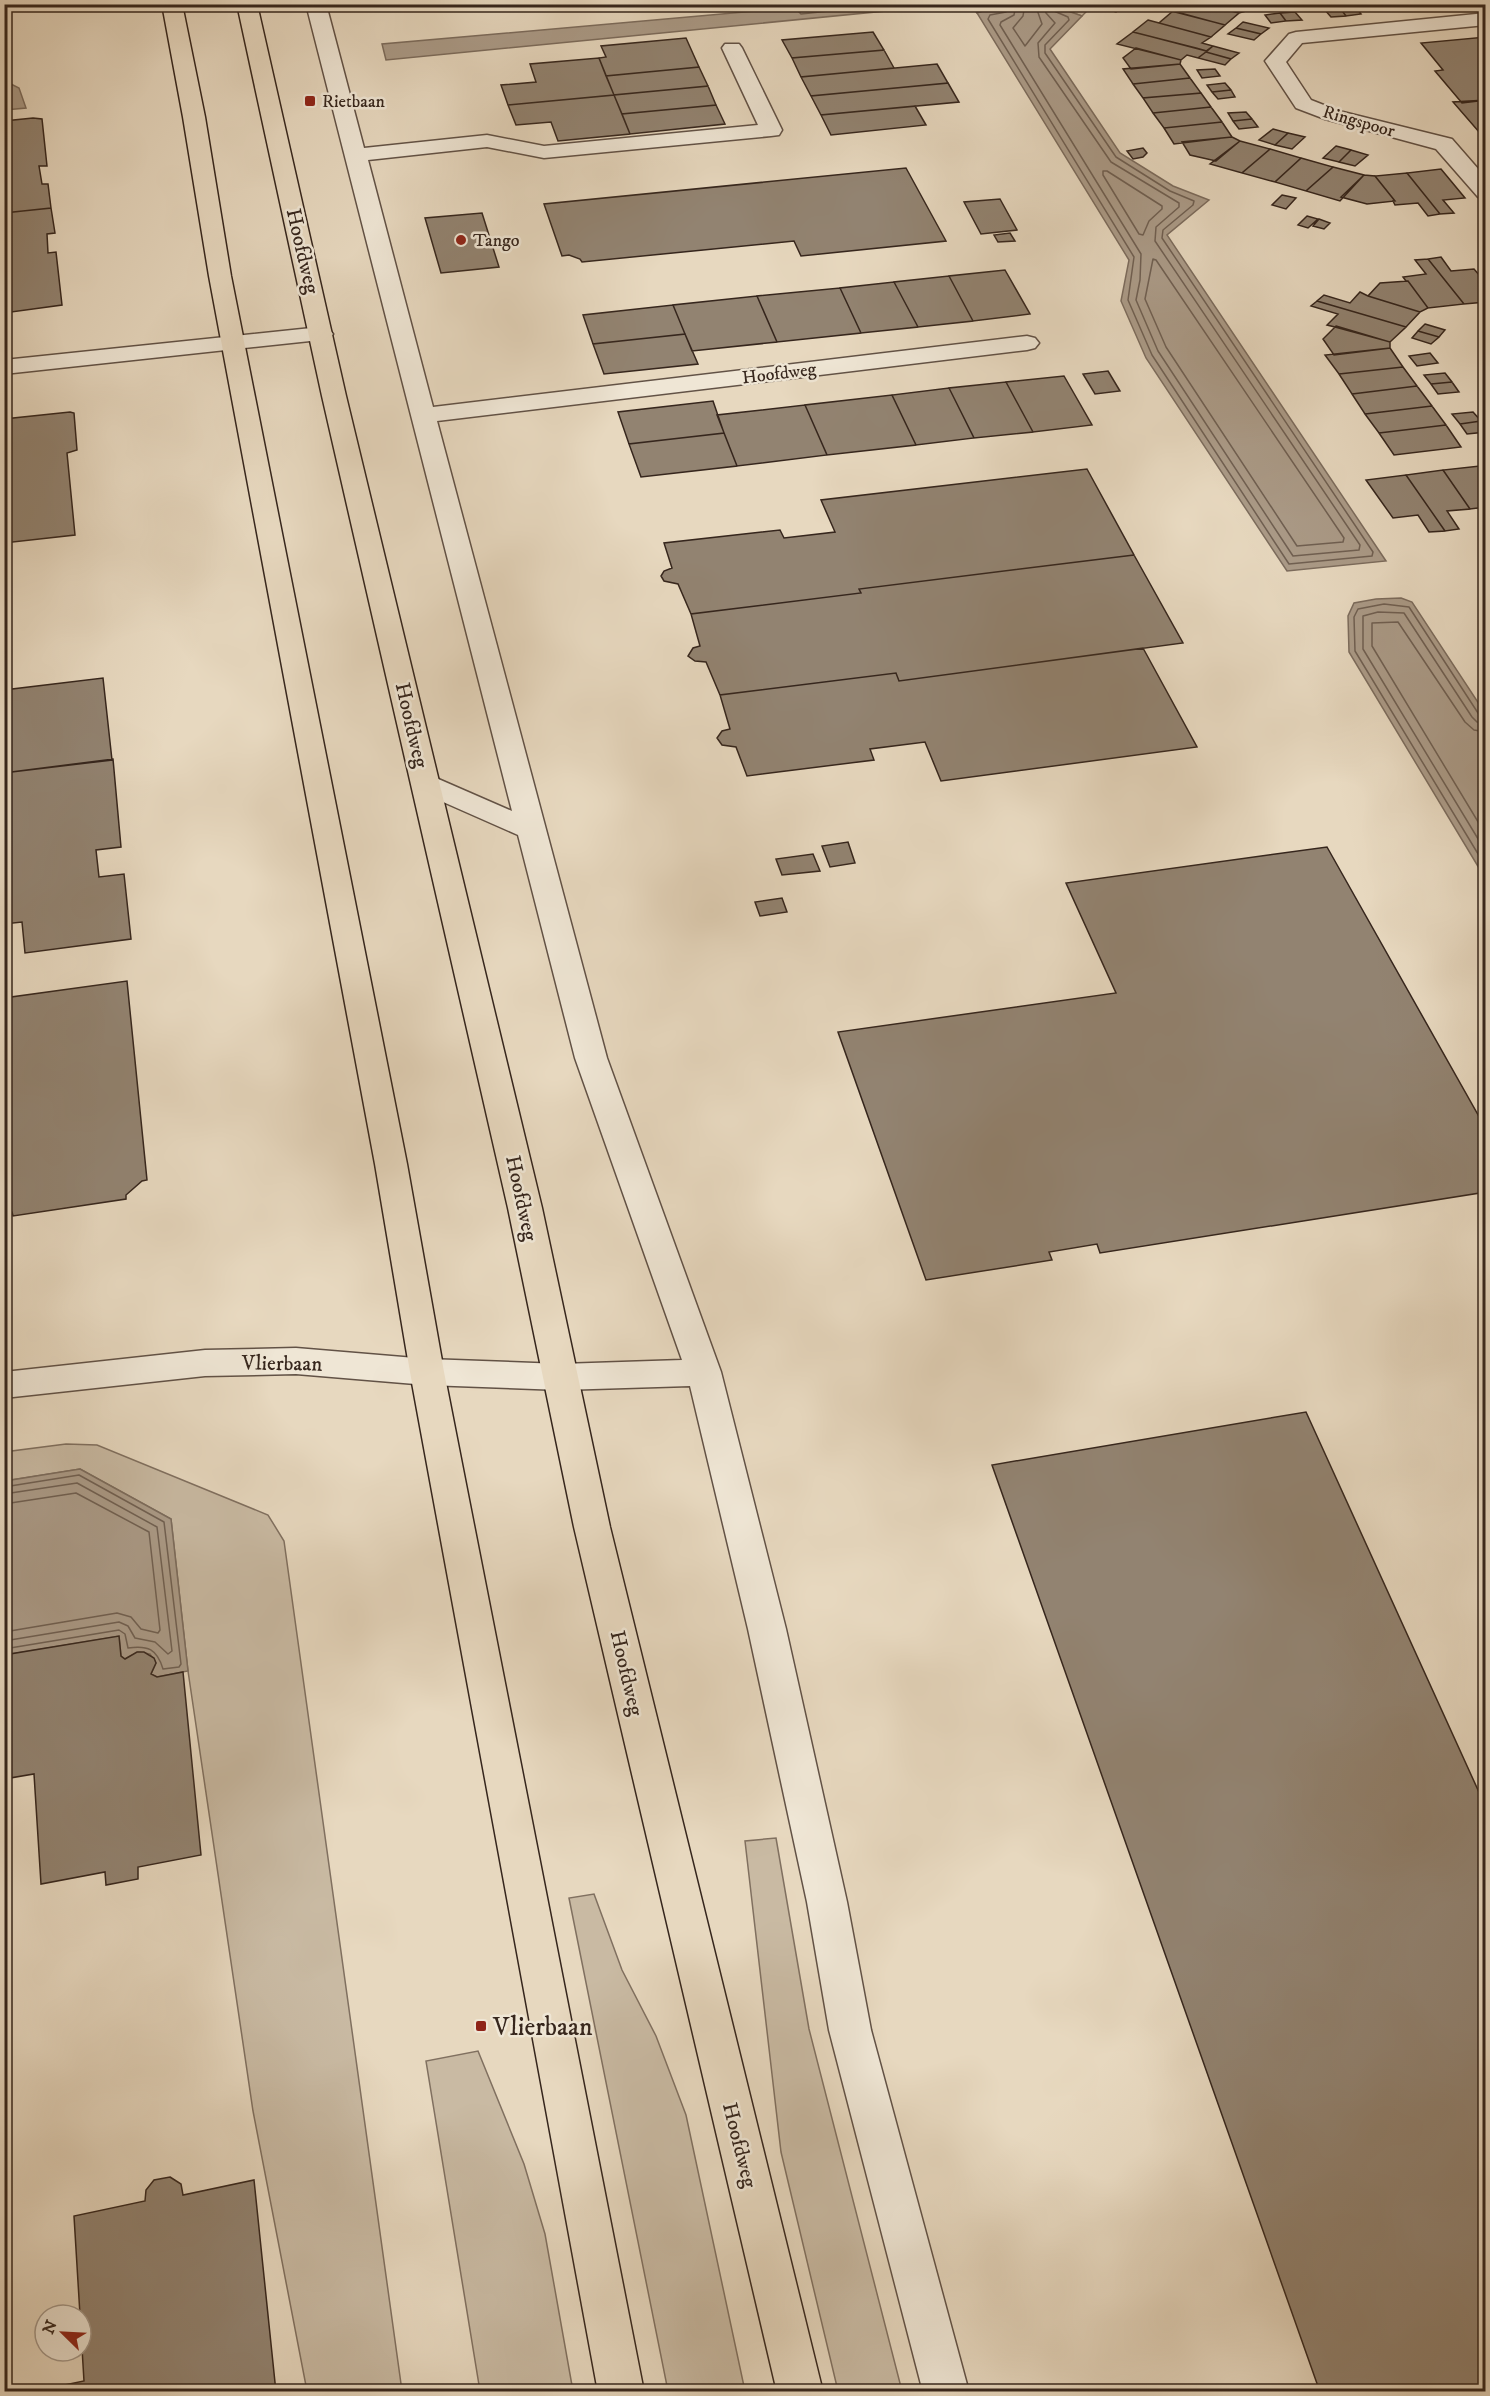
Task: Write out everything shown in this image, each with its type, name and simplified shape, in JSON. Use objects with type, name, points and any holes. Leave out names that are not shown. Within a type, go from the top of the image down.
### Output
[{"type":"main road","points":[[172,4],[234,343],[391,1164],[427,1372],[621,2391]]},
{"type":"main road","name":"Hoofdweg","points":[[247,5],[321,334],[525,1208],[592,1527],[800,2391]]},
{"type":"street","points":[[316,4],[591,1058],[704,1372],[772,1652],[827,1902],[850,2030],[946,2391]]},
{"type":"street","name":"Ringspoor","points":[[1485,20],[1296,38],[1275,61],[1302,104],[1332,115],[1444,144],[1485,192]]},
{"type":"street","points":[[356,154],[487,141],[544,152],[771,130],[732,48]]},
{"type":"street","points":[[4,367],[321,334]]},
{"type":"street","name":"Hoofdweg","points":[[424,415],[1027,343]]},
{"type":"street","points":[[426,784],[532,830]]},
{"type":"street","name":"Vlierbaan","points":[[4,1386],[205,1363],[296,1361],[427,1372],[561,1377],[704,1372]]},
{"type":"shaded area","points":[[971,5],[1093,5],[1082,16],[1054,6],[989,9],[977,13]]},
{"type":"shaded area","points":[[66,1444],[97,1445],[268,1515],[284,1541],[402,2391],[307,2391],[253,2111],[188,1671],[171,1519],[80,1469],[5,1481],[4,1452]]},
{"type":"shaded area","points":[[776,1838],[809,2029],[902,2391],[838,2391],[781,2152],[745,1841]]},
{"type":"shaded area","points":[[594,1894],[622,1970],[656,2036],[686,2115],[745,2391],[668,2391],[569,1898]]},
{"type":"shaded area","points":[[478,2051],[524,2164],[545,2234],[573,2391],[480,2391],[426,2061]]},
{"type":"water","points":[[825,5],[907,5],[906,9],[386,60],[382,44]]},
{"type":"water","points":[[1054,6],[1082,16],[1050,49],[1120,153],[1173,186],[1209,200],[1167,235],[1386,561],[1287,571],[1146,358],[1121,301],[1129,260],[977,13],[989,9]]},
{"type":"water","points":[[5,81],[19,88],[26,108],[5,110]]},
{"type":"water","points":[[1401,598],[1412,602],[1485,713],[1485,878],[1349,652],[1348,616],[1354,603]]},
{"type":"water","points":[[80,1469],[171,1519],[188,1671],[157,1677],[151,1674],[156,1663],[150,1654],[138,1652],[125,1659],[121,1656],[119,1636],[5,1655],[5,1481]]},
{"type":"building","points":[[1119,4],[1123,6],[1116,12],[1091,5]]},
{"type":"building","points":[[1164,4],[1204,4],[1239,13],[1225,25],[1160,8]]},
{"type":"building","points":[[1204,4],[1241,4],[1246,11],[1239,13]]},
{"type":"building","points":[[1241,4],[1274,4],[1276,8],[1246,11]]},
{"type":"building","points":[[1355,6],[1361,14],[1346,16],[1340,8]]},
{"type":"building","points":[[1340,8],[1346,16],[1331,17],[1324,9]]},
{"type":"building","points":[[1173,11],[1225,25],[1211,37],[1159,23]]},
{"type":"building","points":[[1295,12],[1302,20],[1286,21],[1280,13]]},
{"type":"building","points":[[1280,13],[1286,21],[1271,23],[1265,15]]},
{"type":"building","points":[[1148,20],[1211,37],[1202,43],[1213,46],[1206,51],[1133,32]]},
{"type":"building","points":[[1243,22],[1269,28],[1261,34],[1236,28]]},
{"type":"building","points":[[1236,28],[1261,34],[1254,40],[1228,34]]},
{"type":"building","points":[[873,32],[884,50],[792,58],[782,40]]},
{"type":"building","points":[[1133,32],[1207,51],[1198,58],[1187,55],[1181,60],[1117,44]]},
{"type":"building","points":[[1486,37],[1486,100],[1462,103],[1435,71],[1443,70],[1421,43]]},
{"type":"building","points":[[686,38],[699,67],[606,76],[599,58],[606,57],[601,46]]},
{"type":"building","points":[[1213,46],[1239,53],[1231,59],[1206,52]]},
{"type":"building","points":[[1136,48],[1181,60],[1180,64],[1131,69],[1123,58]]},
{"type":"building","points":[[884,50],[894,68],[801,77],[792,58]]},
{"type":"building","points":[[1206,52],[1231,59],[1225,65],[1198,58]]},
{"type":"building","points":[[599,58],[614,95],[508,105],[501,85],[536,82],[530,64]]},
{"type":"building","points":[[937,64],[948,83],[811,96],[801,77]]},
{"type":"building","points":[[1180,64],[1190,78],[1133,84],[1123,69]]},
{"type":"building","points":[[699,67],[708,86],[614,95],[606,76]]},
{"type":"building","points":[[1215,69],[1220,76],[1202,78],[1197,70]]},
{"type":"building","points":[[1190,78],[1201,93],[1143,98],[1133,84]]},
{"type":"building","points":[[948,83],[959,102],[821,115],[811,96]]},
{"type":"building","points":[[1225,83],[1231,90],[1212,92],[1207,85]]},
{"type":"building","points":[[708,86],[716,105],[622,114],[614,95]]},
{"type":"building","points":[[1231,90],[1235,97],[1218,99],[1212,92]]},
{"type":"building","points":[[1201,93],[1211,107],[1153,113],[1143,98]]},
{"type":"building","points":[[614,95],[630,134],[558,141],[551,122],[516,125],[508,105]]},
{"type":"building","points":[[1486,100],[1486,140],[1453,102]]},
{"type":"building","points":[[716,105],[725,124],[630,134],[622,114]]},
{"type":"building","points":[[915,106],[926,125],[831,135],[821,115]]},
{"type":"building","points":[[1211,107],[1222,122],[1164,128],[1153,113]]},
{"type":"building","points":[[1246,112],[1252,119],[1233,121],[1228,113]]},
{"type":"building","points":[[42,119],[47,166],[39,166],[42,184],[48,184],[51,208],[4,213],[4,121]]},
{"type":"building","points":[[1252,119],[1258,127],[1239,129],[1233,121]]},
{"type":"building","points":[[1222,122],[1232,137],[1174,144],[1164,128]]},
{"type":"building","points":[[1273,129],[1288,133],[1275,145],[1259,140]]},
{"type":"building","points":[[1288,133],[1305,137],[1292,149],[1275,145]]},
{"type":"building","points":[[1232,137],[1240,141],[1216,161],[1190,155],[1182,142]]},
{"type":"building","points":[[1240,141],[1270,149],[1242,173],[1210,164]]},
{"type":"building","points":[[1336,146],[1351,150],[1339,162],[1323,158]]},
{"type":"building","points":[[1143,148],[1147,153],[1143,157],[1133,159],[1127,151]]},
{"type":"building","points":[[1270,149],[1301,158],[1275,182],[1242,173]]},
{"type":"building","points":[[1351,150],[1368,155],[1355,166],[1339,162]]},
{"type":"building","points":[[1301,158],[1333,167],[1306,191],[1275,182]]},
{"type":"building","points":[[1333,167],[1364,175],[1340,201],[1306,191]]},
{"type":"building","points":[[906,168],[946,241],[801,256],[794,241],[582,262],[569,255],[562,256],[544,204]]},
{"type":"building","points":[[1441,169],[1465,198],[1443,200],[1454,213],[1440,214],[1407,173]]},
{"type":"building","points":[[1407,173],[1440,214],[1428,216],[1418,203],[1395,205],[1393,201],[1395,201],[1375,176]]},
{"type":"building","points":[[1364,175],[1375,176],[1395,201],[1367,204],[1341,197]]},
{"type":"building","points":[[1282,195],[1296,198],[1286,209],[1272,205]]},
{"type":"building","points":[[1000,199],[1017,230],[981,234],[964,202]]},
{"type":"building","points":[[51,208],[55,233],[47,234],[48,253],[56,252],[62,305],[4,313],[4,213]]},
{"type":"building","points":[[482,213],[499,267],[441,273],[425,218]]},
{"type":"building","points":[[1307,216],[1318,219],[1308,228],[1298,225]]},
{"type":"building","points":[[1319,219],[1330,223],[1324,229],[1313,226]]},
{"type":"building","points":[[1010,233],[1015,241],[998,242],[994,235]]},
{"type":"building","points":[[1441,257],[1451,271],[1474,269],[1486,283],[1486,302],[1464,304],[1428,259]]},
{"type":"building","points":[[1428,259],[1464,304],[1428,308],[1406,281],[1403,277],[1426,274],[1415,260]]},
{"type":"building","points":[[1005,270],[1030,314],[973,321],[949,276]]},
{"type":"building","points":[[949,276],[973,321],[918,327],[894,282]]},
{"type":"building","points":[[1408,281],[1428,308],[1420,312],[1368,296],[1380,283]]},
{"type":"building","points":[[894,282],[918,327],[861,333],[840,288]]},
{"type":"building","points":[[840,288],[861,333],[777,342],[757,296]]},
{"type":"building","points":[[1360,292],[1420,312],[1406,327],[1317,301],[1324,295],[1350,303]]},
{"type":"building","points":[[757,296],[777,342],[692,351],[673,305]]},
{"type":"building","points":[[1317,301],[1406,327],[1390,342],[1327,325],[1338,314],[1311,306]]},
{"type":"building","points":[[673,305],[685,334],[593,344],[583,315]]},
{"type":"building","points":[[1425,324],[1445,330],[1439,337],[1418,331]]},
{"type":"building","points":[[1336,326],[1390,342],[1390,348],[1334,355],[1323,339]]},
{"type":"building","points":[[1418,331],[1439,337],[1431,344],[1412,338]]},
{"type":"building","points":[[685,334],[698,364],[604,374],[593,344]]},
{"type":"building","points":[[1390,348],[1403,367],[1339,374],[1325,355]]},
{"type":"building","points":[[1430,353],[1438,363],[1417,366],[1409,356]]},
{"type":"building","points":[[1403,367],[1417,386],[1352,394],[1339,374]]},
{"type":"building","points":[[1108,371],[1120,391],[1095,394],[1083,374]]},
{"type":"building","points":[[1445,373],[1452,382],[1431,384],[1424,375]]},
{"type":"building","points":[[1064,376],[1092,425],[1033,432],[1006,382]]},
{"type":"building","points":[[1006,382],[1033,432],[974,438],[949,388]]},
{"type":"building","points":[[1452,382],[1459,392],[1438,394],[1431,384]]},
{"type":"building","points":[[1417,386],[1432,406],[1365,414],[1352,394]]},
{"type":"building","points":[[949,388],[974,438],[916,445],[892,395]]},
{"type":"building","points":[[892,395],[916,445],[827,455],[805,405]]},
{"type":"building","points":[[713,401],[724,433],[629,444],[618,412]]},
{"type":"building","points":[[805,405],[827,455],[737,466],[717,415]]},
{"type":"building","points":[[1432,406],[1446,425],[1379,433],[1365,414]]},
{"type":"building","points":[[1473,412],[1481,421],[1460,424],[1452,414]]},
{"type":"building","points":[[74,413],[77,450],[67,453],[75,535],[4,543],[4,419]]},
{"type":"building","points":[[1481,421],[1486,432],[1467,434],[1460,424]]},
{"type":"building","points":[[1446,425],[1461,447],[1394,455],[1379,433]]},
{"type":"building","points":[[724,433],[737,466],[641,477],[629,444]]},
{"type":"building","points":[[1480,466],[1486,474],[1486,507],[1470,509],[1443,470]]},
{"type":"building","points":[[1087,469],[1134,555],[859,589],[861,593],[691,614],[678,584],[664,581],[661,576],[664,571],[672,568],[664,543],[780,530],[784,538],[835,532],[821,500]]},
{"type":"building","points":[[1443,470],[1470,509],[1447,511],[1459,529],[1445,531],[1406,475]]},
{"type":"building","points":[[1406,475],[1445,531],[1429,532],[1418,515],[1393,518],[1366,480]]},
{"type":"building","points":[[1134,555],[1183,643],[899,681],[896,673],[720,695],[706,662],[695,661],[688,656],[693,648],[700,646],[691,614],[861,593],[859,589]]},
{"type":"building","points":[[1143,648],[1197,747],[941,781],[925,742],[870,749],[874,760],[747,776],[736,747],[722,745],[717,738],[722,731],[730,729],[720,695],[896,673],[899,681]]},
{"type":"building","points":[[103,678],[112,760],[4,773],[4,690]]},
{"type":"building","points":[[113,759],[121,847],[96,850],[99,877],[124,874],[131,939],[25,953],[22,922],[4,924],[4,773]]},
{"type":"building","points":[[848,842],[855,863],[830,867],[822,846]]},
{"type":"building","points":[[1327,847],[1486,1129],[1486,1192],[1100,1253],[1097,1244],[1049,1252],[1052,1260],[926,1280],[838,1032],[1116,993],[1066,883]]},
{"type":"building","points":[[813,854],[820,871],[782,875],[776,859]]},
{"type":"building","points":[[782,898],[787,912],[760,916],[755,902]]},
{"type":"building","points":[[127,981],[147,1180],[142,1181],[126,1195],[126,1199],[13,1216],[12,1212],[4,1208],[4,998]]},
{"type":"building","points":[[1306,1412],[1483,1801],[1486,1801],[1486,2392],[1320,2392],[992,1465]]},
{"type":"building","points":[[119,1636],[121,1656],[125,1659],[137,1652],[144,1652],[154,1658],[156,1663],[151,1674],[157,1677],[183,1672],[201,1855],[138,1867],[138,1879],[106,1885],[105,1872],[41,1884],[34,1774],[4,1779],[4,1655]]},
{"type":"building","points":[[170,2177],[181,2184],[183,2195],[254,2180],[276,2392],[56,2392],[60,2386],[84,2381],[83,2363],[93,2363],[93,2303],[79,2303],[74,2216],[145,2201],[146,2190],[154,2180]]},
{"type":"place","name":"Rietbaan","points":[[310,101]]},
{"type":"place","name":"Tango","points":[[461,240]]},
{"type":"place","name":"Vlierbaan","points":[[481,2026]]}]
